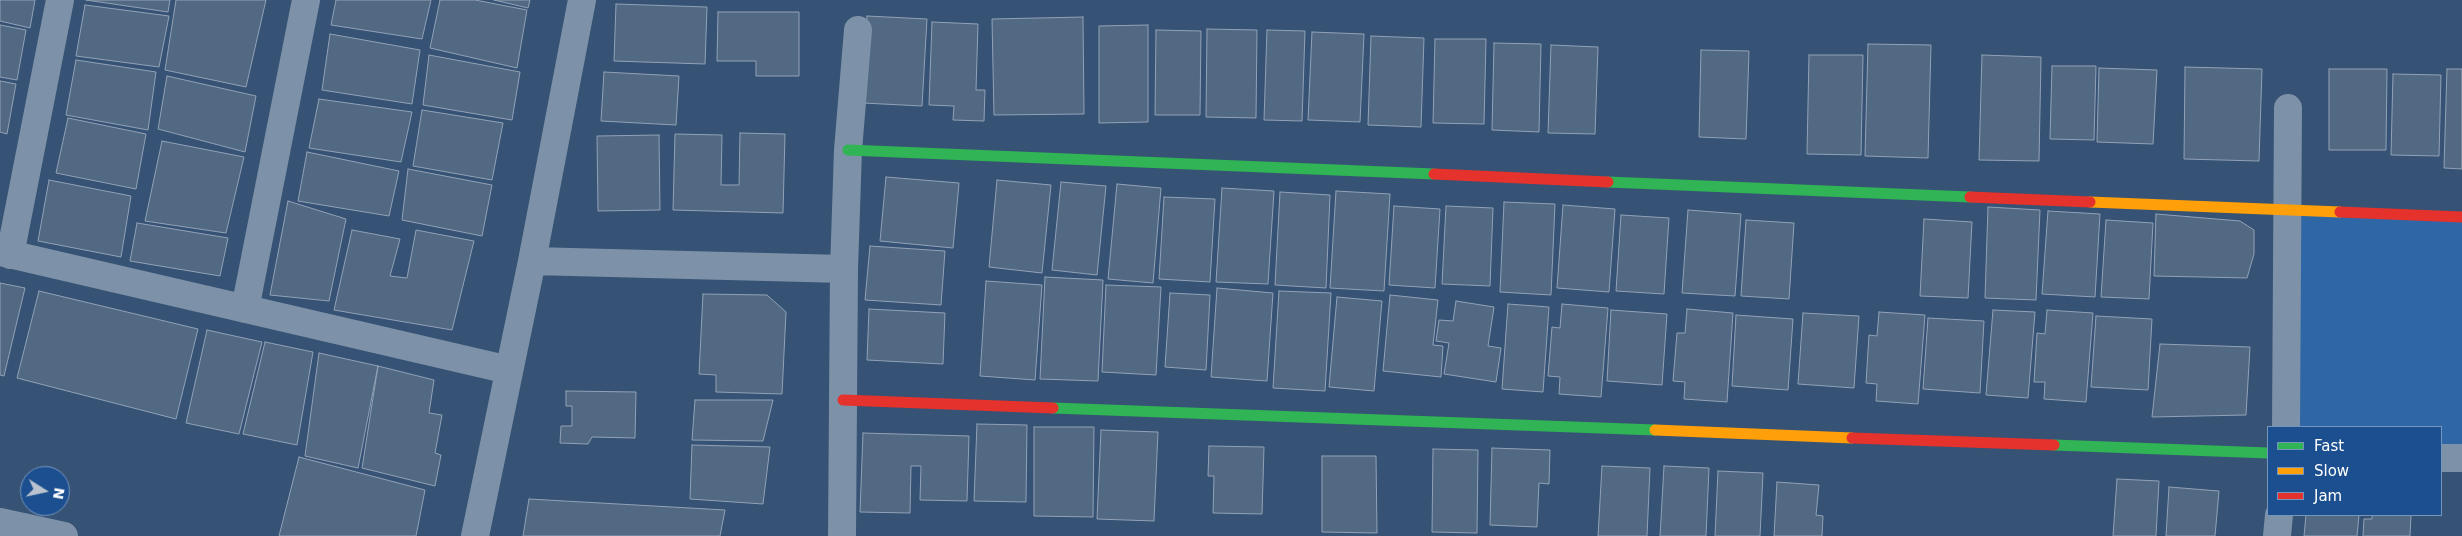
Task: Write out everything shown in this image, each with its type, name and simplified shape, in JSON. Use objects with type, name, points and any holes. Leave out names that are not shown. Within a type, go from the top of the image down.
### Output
[{"type":"street","points":[[60,0],[5,253],[509,370]]},
{"type":"street","points":[[245,309],[306,0]]},
{"type":"street","points":[[474,536],[532,261],[582,0]]},
{"type":"street","points":[[842,536],[844,269],[848,150],[858,30]]},
{"type":"street","points":[[2286,426],[2288,108]]},
{"type":"street","points":[[848,150],[2462,217]]},
{"type":"street","points":[[532,261],[844,269]]},
{"type":"street","points":[[842,400],[2267,453]]},
{"type":"street","points":[[2442,458],[2462,458]]},
{"type":"street","points":[[2277,536],[2279,516]]},
{"type":"street","points":[[0,522],[64,536]]},
{"type":"shaded area","points":[[2287,211],[2462,217],[2462,458],[2442,458],[2442,426],[2286,426]]},
{"type":"building","points":[[0,0],[35,0],[30,28],[0,21]]},
{"type":"building","points":[[86,0],[170,0],[168,12]]},
{"type":"building","points":[[176,0],[266,0],[246,87],[165,70]]},
{"type":"building","points":[[336,0],[431,0],[422,39],[331,25]]},
{"type":"building","points":[[440,0],[475,0],[527,10],[517,68],[430,48]]},
{"type":"building","points":[[494,0],[530,0],[528,8]]},
{"type":"building","points":[[616,4],[707,7],[705,64],[614,61]]},
{"type":"building","points":[[85,5],[169,16],[159,67],[76,56]]},
{"type":"building","points":[[718,12],[799,12],[799,76],[756,76],[756,61],[717,61]]},
{"type":"building","points":[[867,16],[927,19],[922,106],[863,103]]},
{"type":"building","points":[[1083,17],[1084,114],[994,115],[992,19]]},
{"type":"building","points":[[932,22],[978,24],[976,90],[985,90],[984,121],[953,120],[954,106],[929,105]]},
{"type":"building","points":[[0,25],[26,30],[17,80],[0,77]]},
{"type":"building","points":[[1148,25],[1148,122],[1099,123],[1099,26]]},
{"type":"building","points":[[1207,29],[1257,30],[1256,118],[1206,117]]},
{"type":"building","points":[[1156,30],[1201,31],[1200,115],[1155,115]]},
{"type":"building","points":[[1267,30],[1305,31],[1302,121],[1264,120]]},
{"type":"building","points":[[1312,32],[1364,34],[1360,122],[1308,120]]},
{"type":"building","points":[[330,34],[420,50],[412,104],[322,90]]},
{"type":"building","points":[[1371,36],[1424,38],[1421,127],[1368,125]]},
{"type":"building","points":[[1435,39],[1486,39],[1484,124],[1433,123]]},
{"type":"building","points":[[1494,43],[1541,44],[1539,132],[1492,130]]},
{"type":"building","points":[[1868,44],[1931,45],[1928,158],[1865,156]]},
{"type":"building","points":[[1551,45],[1598,47],[1595,134],[1548,133]]},
{"type":"building","points":[[1701,50],[1749,51],[1746,139],[1699,137]]},
{"type":"building","points":[[429,55],[520,72],[512,120],[423,105]]},
{"type":"building","points":[[1809,55],[1863,55],[1861,155],[1807,154]]},
{"type":"building","points":[[1982,55],[2041,57],[2039,161],[1979,160]]},
{"type":"building","points":[[76,60],[156,72],[148,130],[66,115]]},
{"type":"building","points":[[2052,66],[2096,66],[2094,140],[2050,139]]},
{"type":"building","points":[[2185,67],[2262,69],[2259,161],[2184,159]]},
{"type":"building","points":[[2099,68],[2157,70],[2153,144],[2097,142]]},
{"type":"building","points":[[2329,69],[2387,69],[2386,150],[2329,150]]},
{"type":"building","points":[[2447,69],[2462,69],[2462,169],[2444,168]]},
{"type":"building","points":[[604,72],[679,76],[676,125],[601,121]]},
{"type":"building","points":[[2393,74],[2441,75],[2439,156],[2391,155]]},
{"type":"building","points":[[167,76],[256,96],[245,152],[158,129]]},
{"type":"building","points":[[0,81],[16,84],[7,134],[0,132]]},
{"type":"building","points":[[319,99],[412,112],[401,162],[309,148]]},
{"type":"building","points":[[422,110],[503,123],[492,180],[413,166]]},
{"type":"building","points":[[68,118],[146,134],[136,189],[56,173]]},
{"type":"building","points":[[740,133],[785,134],[783,213],[673,210],[675,134],[722,135],[721,185],[739,185]]},
{"type":"building","points":[[659,135],[660,210],[598,211],[597,136]]},
{"type":"building","points":[[162,141],[244,157],[226,233],[145,221]]},
{"type":"building","points":[[307,152],[399,171],[389,216],[298,201]]},
{"type":"building","points":[[408,169],[492,185],[482,236],[402,220]]},
{"type":"building","points":[[886,177],[959,183],[953,248],[880,241]]},
{"type":"building","points":[[49,180],[131,196],[121,257],[38,241]]},
{"type":"building","points":[[997,180],[1051,185],[1042,273],[989,267]]},
{"type":"building","points":[[1061,182],[1106,186],[1097,275],[1052,270]]},
{"type":"building","points":[[1117,184],[1161,188],[1153,283],[1108,279]]},
{"type":"building","points":[[1222,188],[1274,191],[1268,284],[1216,282]]},
{"type":"building","points":[[1336,191],[1390,194],[1384,291],[1330,288]]},
{"type":"building","points":[[1280,192],[1330,195],[1326,288],[1275,285]]},
{"type":"building","points":[[1164,197],[1215,199],[1210,282],[1159,279]]},
{"type":"building","points":[[288,201],[346,219],[329,301],[270,295]]},
{"type":"building","points":[[1504,202],[1555,204],[1551,295],[1500,292]]},
{"type":"building","points":[[1563,205],[1615,209],[1609,292],[1557,288]]},
{"type":"building","points":[[1394,206],[1440,209],[1435,288],[1389,285]]},
{"type":"building","points":[[1446,206],[1493,208],[1490,286],[1442,284]]},
{"type":"building","points":[[1988,207],[2040,210],[2036,300],[1985,298]]},
{"type":"building","points":[[1688,210],[1741,214],[1735,296],[1682,293]]},
{"type":"building","points":[[2048,211],[2100,214],[2095,297],[2042,294]]},
{"type":"building","points":[[2156,214],[2240,221],[2254,230],[2254,254],[2247,278],[2154,276]]},
{"type":"building","points":[[1621,215],[1669,218],[1664,294],[1616,291]]},
{"type":"building","points":[[1924,219],[1972,222],[1968,298],[1920,296]]},
{"type":"building","points":[[1746,220],[1794,223],[1789,299],[1741,296]]},
{"type":"building","points":[[2106,220],[2153,223],[2149,299],[2101,297]]},
{"type":"building","points":[[137,223],[228,238],[220,276],[130,261]]},
{"type":"building","points":[[352,230],[400,239],[390,276],[407,278],[416,230],[474,241],[452,330],[334,310]]},
{"type":"building","points":[[870,246],[945,251],[941,305],[865,300]]},
{"type":"building","points":[[1045,277],[1103,280],[1098,381],[1040,379]]},
{"type":"building","points":[[986,281],[1042,285],[1035,380],[980,376]]},
{"type":"building","points":[[0,283],[25,288],[4,376],[0,375]]},
{"type":"building","points":[[1106,285],[1161,287],[1156,375],[1102,372]]},
{"type":"building","points":[[1217,288],[1273,293],[1267,381],[1211,377]]},
{"type":"building","points":[[39,291],[198,329],[176,419],[17,378]]},
{"type":"building","points":[[1279,291],[1331,293],[1325,391],[1273,388]]},
{"type":"building","points":[[1170,293],[1210,295],[1206,370],[1165,367]]},
{"type":"building","points":[[703,294],[767,295],[786,312],[782,394],[716,392],[716,375],[699,374]]},
{"type":"building","points":[[1390,295],[1438,300],[1433,345],[1443,346],[1441,377],[1383,371]]},
{"type":"building","points":[[1337,297],[1382,301],[1374,391],[1329,387]]},
{"type":"building","points":[[1456,301],[1494,307],[1488,346],[1501,348],[1496,382],[1444,374],[1449,343],[1436,341],[1439,320],[1453,321]]},
{"type":"building","points":[[1508,304],[1549,307],[1543,392],[1502,389]]},
{"type":"building","points":[[1562,304],[1608,308],[1601,397],[1559,394],[1560,377],[1548,376],[1552,327],[1560,328]]},
{"type":"building","points":[[869,309],[945,313],[943,364],[867,360]]},
{"type":"building","points":[[1687,309],[1733,313],[1727,402],[1684,399],[1685,382],[1673,381],[1677,333],[1685,333]]},
{"type":"building","points":[[1611,310],[1667,314],[1662,385],[1607,381]]},
{"type":"building","points":[[1993,310],[2035,312],[2028,398],[1986,395]]},
{"type":"building","points":[[2047,310],[2093,313],[2086,402],[2044,399],[2045,382],[2034,382],[2037,333],[2045,334]]},
{"type":"building","points":[[1879,312],[1925,315],[1918,404],[1876,401],[1877,384],[1866,383],[1869,335],[1877,336]]},
{"type":"building","points":[[1803,313],[1859,316],[1854,388],[1798,384]]},
{"type":"building","points":[[1736,315],[1793,319],[1788,390],[1732,386]]},
{"type":"building","points":[[2096,316],[2152,319],[2148,390],[2091,387]]},
{"type":"building","points":[[1928,318],[1984,321],[1980,393],[1923,389]]},
{"type":"building","points":[[207,330],[262,342],[239,434],[186,423]]},
{"type":"building","points":[[265,342],[313,352],[297,445],[243,434]]},
{"type":"building","points":[[2160,344],[2250,347],[2246,415],[2152,417]]},
{"type":"building","points":[[319,353],[378,366],[358,468],[305,456]]},
{"type":"building","points":[[378,366],[434,380],[429,413],[442,415],[435,453],[441,455],[435,486],[362,468]]},
{"type":"building","points":[[566,391],[636,392],[635,438],[592,437],[588,444],[560,443],[561,426],[572,426],[572,406],[566,406]]},
{"type":"building","points":[[695,400],[773,400],[763,441],[692,440]]},
{"type":"building","points":[[977,424],[1027,425],[1026,502],[974,501]]},
{"type":"building","points":[[1034,427],[1094,427],[1093,517],[1034,516]]},
{"type":"building","points":[[1101,430],[1158,432],[1154,521],[1097,519]]},
{"type":"building","points":[[863,433],[969,436],[967,501],[920,500],[921,466],[911,466],[910,513],[860,512]]},
{"type":"building","points":[[692,445],[770,447],[763,504],[690,499]]},
{"type":"building","points":[[1209,446],[1264,447],[1262,514],[1213,513],[1214,476],[1208,476]]},
{"type":"building","points":[[1492,448],[1550,450],[1549,484],[1539,483],[1537,527],[1490,525]]},
{"type":"building","points":[[1433,449],[1478,450],[1477,533],[1432,532]]},
{"type":"building","points":[[1322,456],[1376,456],[1377,533],[1322,532]]},
{"type":"building","points":[[299,457],[425,490],[416,536],[279,536]]},
{"type":"building","points":[[1602,466],[1650,468],[1647,536],[1598,536]]},
{"type":"building","points":[[1664,466],[1709,468],[1706,536],[1660,536]]},
{"type":"building","points":[[1718,471],[1763,473],[1760,536],[1715,536]]},
{"type":"building","points":[[2117,479],[2159,481],[2156,536],[2113,536]]},
{"type":"building","points":[[1777,482],[1819,485],[1816,515],[1823,516],[1822,536],[1774,536]]},
{"type":"building","points":[[2169,487],[2219,491],[2215,536],[2166,536]]},
{"type":"building","points":[[529,499],[725,510],[720,536],[523,536]]},
{"type":"building","points":[[2306,516],[2359,516],[2357,536],[2304,536]]},
{"type":"building","points":[[2372,516],[2411,516],[2410,536],[2363,536],[2364,519],[2372,519]]},
{"type":"traffic: fast","points":[[848,150],[1434,174]]},
{"type":"traffic: fast","points":[[1608,182],[1970,197]]},
{"type":"traffic: fast","points":[[1053,408],[1655,430]]},
{"type":"traffic: fast","points":[[2054,445],[2267,453]]},
{"type":"traffic: slow","points":[[2090,202],[2340,212]]},
{"type":"traffic: slow","points":[[1655,430],[1852,438]]},
{"type":"traffic: jam","points":[[1434,174],[1608,182]]},
{"type":"traffic: jam","points":[[1970,197],[2090,202]]},
{"type":"traffic: jam","points":[[2340,212],[2462,217]]},
{"type":"traffic: jam","points":[[843,400],[1053,408]]},
{"type":"traffic: jam","points":[[1852,438],[2054,445]]}]
